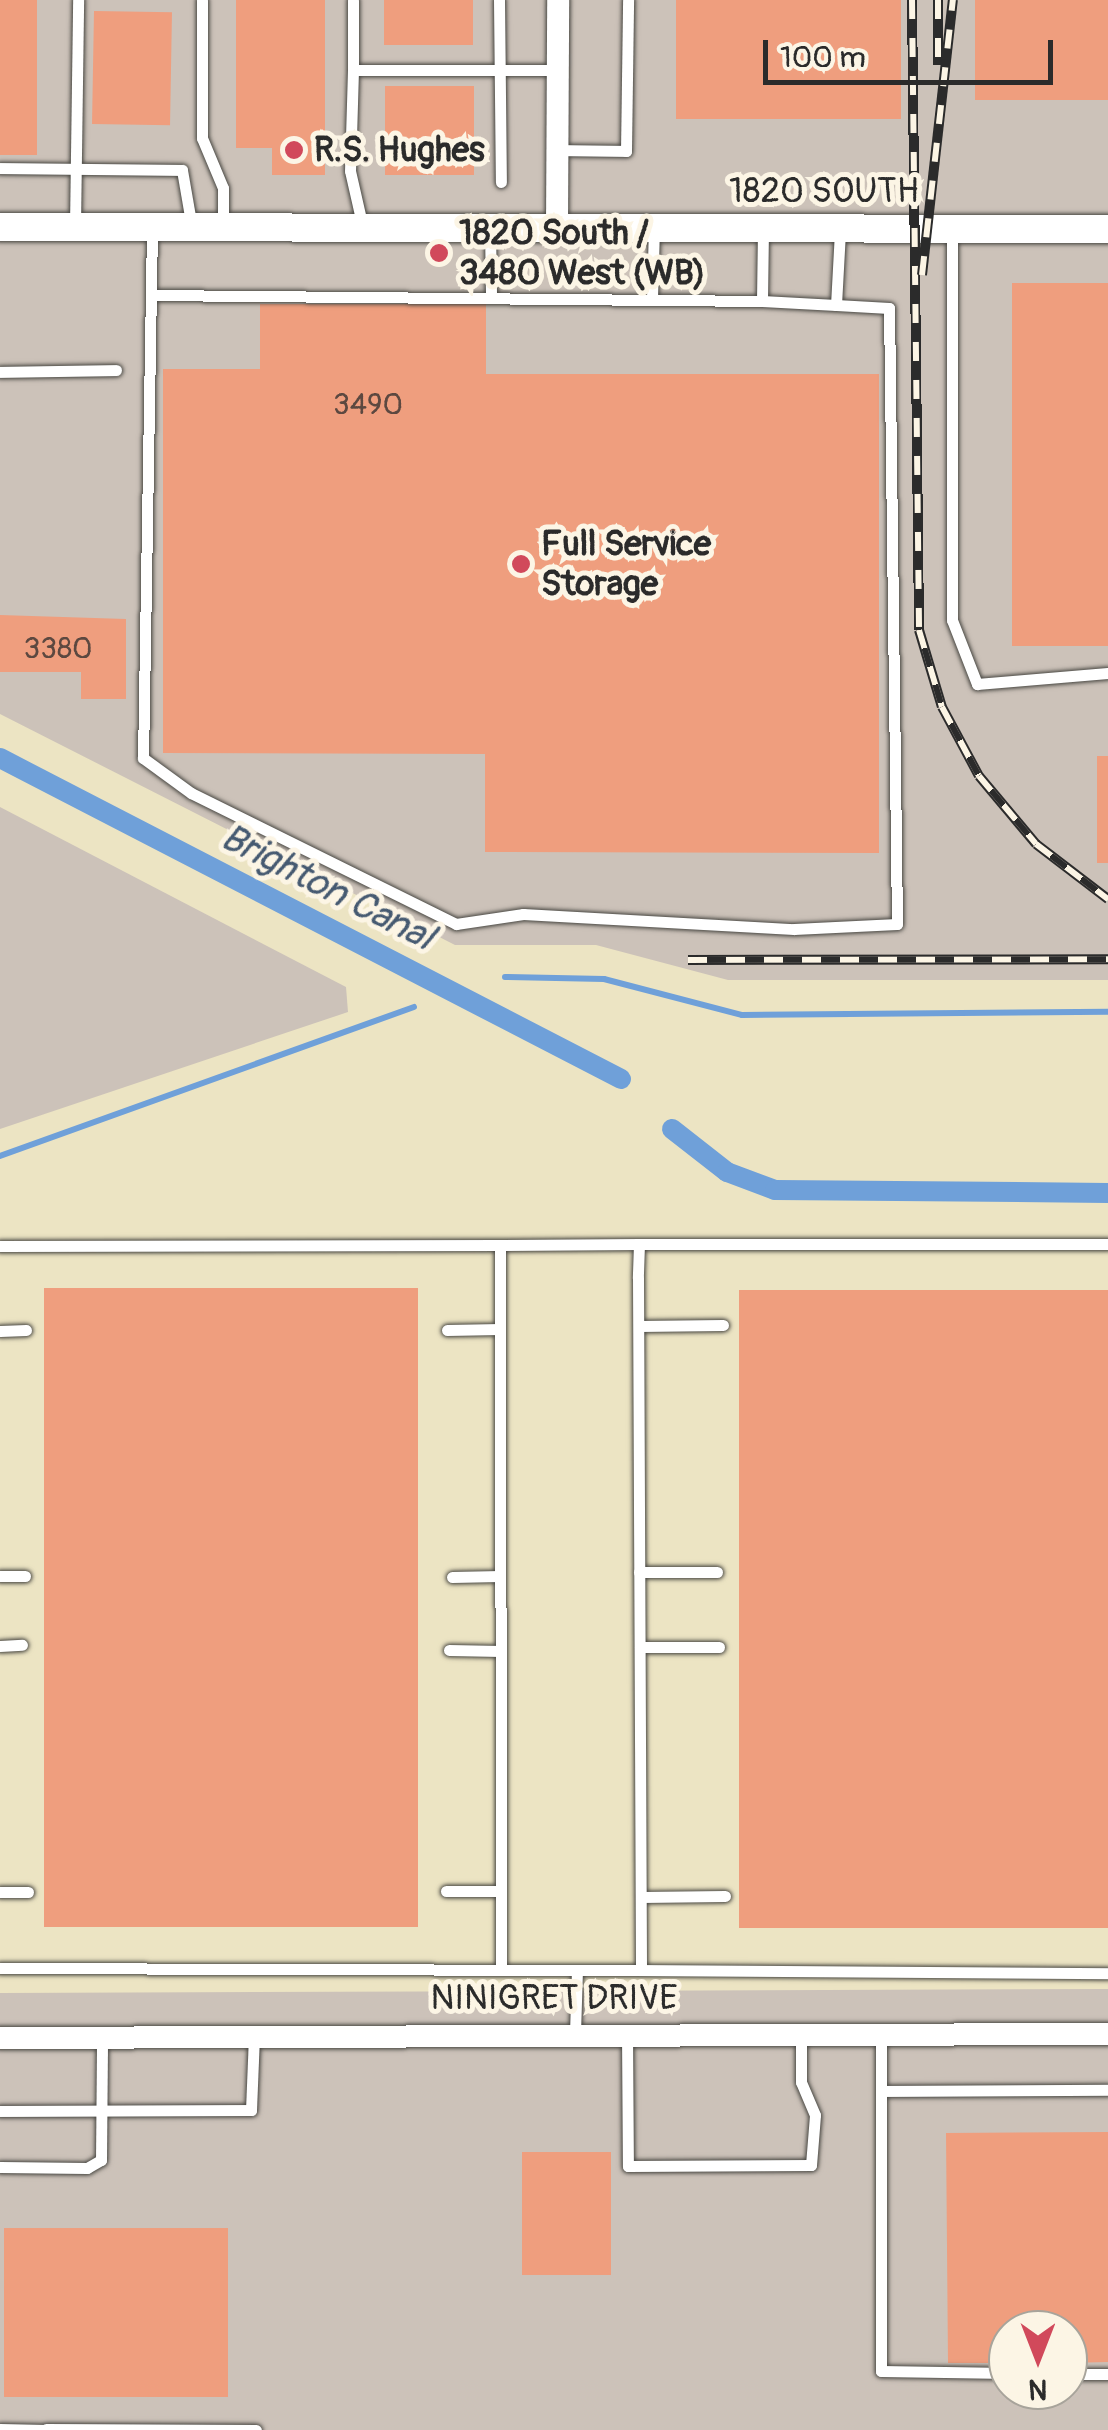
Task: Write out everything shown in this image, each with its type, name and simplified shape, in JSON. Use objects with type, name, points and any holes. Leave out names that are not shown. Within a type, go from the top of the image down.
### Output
[{"type":"street","points":[[557,228],[558,0]]},
{"type":"street","name":"1820 SOUTH","points":[[0,227],[1108,229]]},
{"type":"street","name":"NINIGRET DRIVE","points":[[0,2038],[102,2033],[1108,2034]]},
{"type":"lane","points":[[75,227],[78,0]]},
{"type":"lane","points":[[202,0],[202,138],[223,188],[222,228]]},
{"type":"lane","points":[[353,0],[350,171],[363,228]]},
{"type":"lane","points":[[499,0],[501,182]]},
{"type":"lane","points":[[557,150],[626,152],[628,0]]},
{"type":"lane","points":[[354,70],[558,70]]},
{"type":"lane","points":[[0,168],[182,170],[192,228]]},
{"type":"lane","points":[[151,294],[492,294],[889,308],[898,924],[794,929],[524,914],[456,924],[191,793],[143,758],[152,228]]},
{"type":"lane","points":[[490,228],[492,294]]},
{"type":"lane","points":[[652,298],[654,228]]},
{"type":"lane","points":[[762,301],[763,228]]},
{"type":"lane","points":[[836,304],[840,229]]},
{"type":"lane","points":[[952,229],[952,620],[977,684],[1108,673]]},
{"type":"lane","points":[[0,372],[116,370]]},
{"type":"lane","points":[[639,1244],[641,1970]]},
{"type":"lane","points":[[0,1246],[1108,1244]]},
{"type":"lane","points":[[500,1245],[502,1970]]},
{"type":"lane","points":[[639,1326],[723,1325]]},
{"type":"lane","points":[[0,1331],[26,1330]]},
{"type":"lane","points":[[447,1330],[500,1330]]},
{"type":"lane","points":[[639,1572],[717,1572]]},
{"type":"lane","points":[[0,1576],[25,1576]]},
{"type":"lane","points":[[452,1577],[500,1576]]},
{"type":"lane","points":[[0,1646],[22,1645]]},
{"type":"lane","points":[[640,1647],[719,1647]]},
{"type":"lane","points":[[449,1650],[501,1651]]},
{"type":"lane","points":[[446,1890],[501,1890]]},
{"type":"lane","points":[[0,1892],[28,1892]]},
{"type":"lane","points":[[640,1897],[724,1896]]},
{"type":"lane","points":[[0,1968],[1108,1973]]},
{"type":"lane","points":[[576,2034],[577,1970]]},
{"type":"lane","points":[[0,2166],[87,2168],[101,2160],[102,2033]]},
{"type":"lane","points":[[0,2111],[251,2110],[254,2033]]},
{"type":"lane","points":[[628,2034],[628,2166],[811,2165],[815,2115],[800,2082],[800,2034]]},
{"type":"lane","points":[[881,2034],[881,2371],[988,2373]]},
{"type":"lane","points":[[882,2091],[1108,2090]]},
{"type":"lane","points":[[0,2429],[256,2430]]},
{"type":"shaded area","points":[[0,0],[1108,0],[1108,980],[728,980],[596,945],[455,945],[0,714]]},
{"type":"shaded area","points":[[0,807],[346,987],[348,1012],[0,1129]]},
{"type":"shaded area","points":[[1108,1989],[1108,2430],[0,2430],[0,1993]]},
{"type":"building","points":[[0,0],[37,0],[37,155],[0,155]]},
{"type":"building","points":[[236,0],[325,0],[325,175],[272,175],[272,148],[236,148]]},
{"type":"building","points":[[384,0],[473,0],[473,45],[384,45]]},
{"type":"building","points":[[676,0],[901,0],[901,119],[676,119]]},
{"type":"building","points":[[975,0],[1108,0],[1108,100],[975,100]]},
{"type":"building","points":[[94,11],[172,12],[170,125],[92,124]]},
{"type":"building","points":[[385,86],[474,86],[474,175],[385,175]]},
{"type":"building","points":[[1012,283],[1108,283],[1108,646],[1012,646]]},
{"type":"building","name":"Full Service Storage","points":[[260,304],[486,304],[486,374],[879,374],[879,853],[485,852],[485,754],[163,753],[163,369],[260,369]]},
{"type":"building","points":[[0,615],[126,619],[126,699],[81,699],[81,672],[0,672]]},
{"type":"building","points":[[1097,756],[1108,756],[1108,863],[1097,863]]},
{"type":"building","points":[[44,1288],[418,1288],[418,1927],[44,1927]]},
{"type":"building","points":[[739,1290],[1108,1290],[1108,1928],[739,1928]]},
{"type":"building","points":[[1108,2132],[1108,2362],[1088,2362],[1088,2310],[988,2310],[988,2363],[948,2363],[946,2133]]},
{"type":"building","points":[[522,2152],[611,2152],[611,2275],[522,2275]]},
{"type":"building","points":[[4,2228],[228,2228],[228,2397],[4,2397]]},
{"type":"waterway","name":"Brighton Canal","points":[[0,758],[621,1079]]},
{"type":"waterway","points":[[505,977],[604,979],[742,1015],[1108,1012]]},
{"type":"waterway","points":[[0,1156],[414,1007]]},
{"type":"waterway","name":"Brighton Canal","points":[[672,1129],[727,1172],[775,1190],[1108,1193]]},
{"type":"railway","points":[[912,0],[919,630],[942,707],[979,776],[1036,844],[1108,899]]},
{"type":"railway","points":[[938,0],[938,65]]},
{"type":"railway","points":[[922,275],[953,0]]},
{"type":"railway","points":[[688,960],[1108,959]]},
{"type":"place","name":"R.S. Hughes","points":[[294,150]]},
{"type":"place","name":"1820 South / 3480 West (WB)","points":[[439,253]]},
{"type":"place","name":"Full Service Storage","points":[[521,564]]}]
